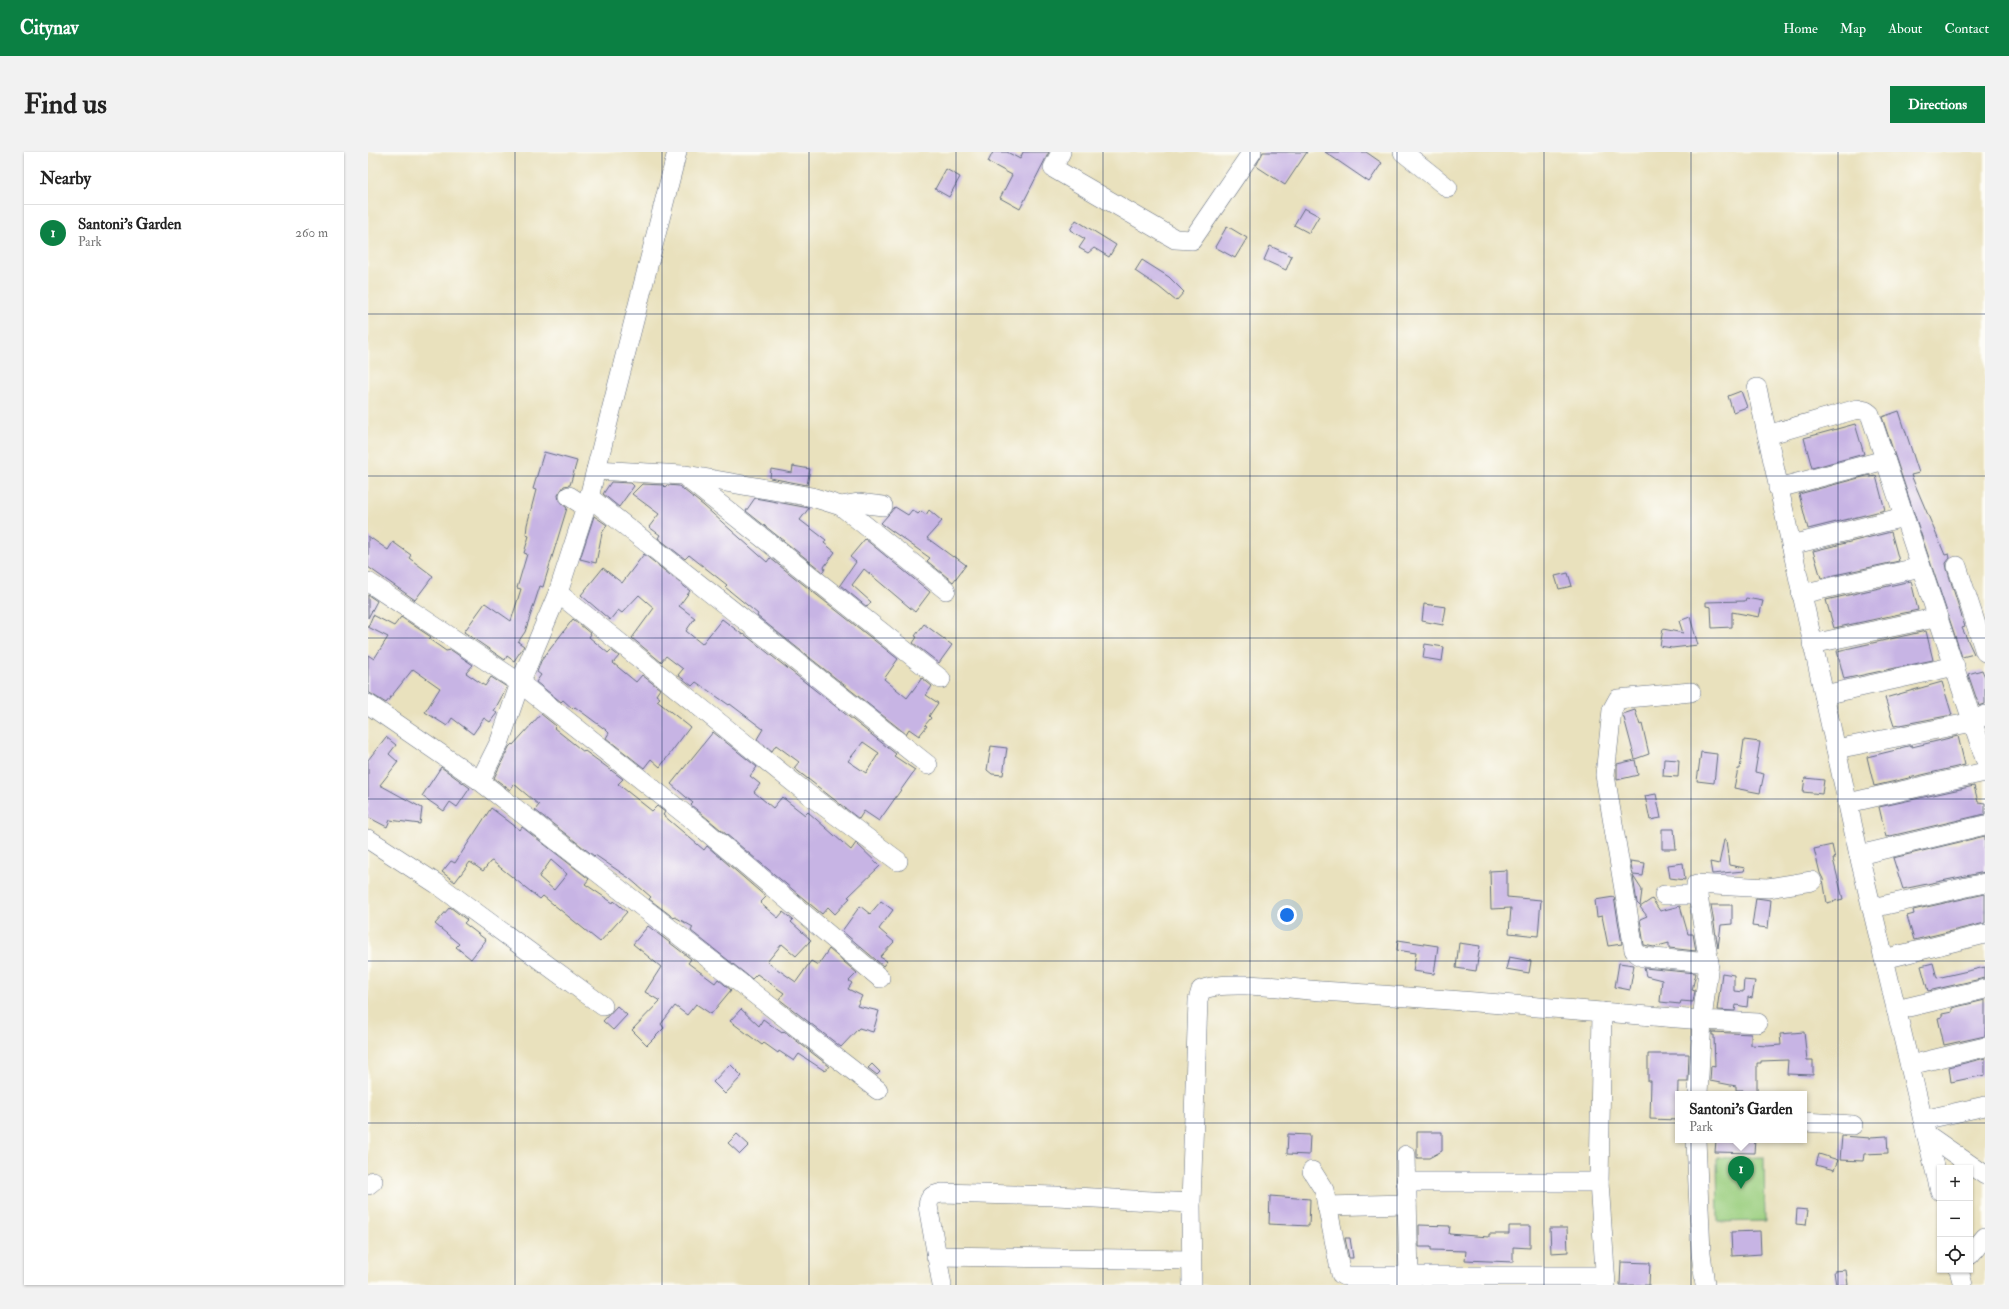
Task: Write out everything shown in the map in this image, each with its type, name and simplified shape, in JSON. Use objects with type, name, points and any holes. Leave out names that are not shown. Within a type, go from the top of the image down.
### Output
[{"type":"street","points":[[480,781],[500,741],[520,683],[558,593],[588,502],[678,152]]},
{"type":"street","points":[[1060,152],[1053,168],[1175,239],[1192,240],[1252,152]]},
{"type":"street","points":[[1402,152],[1448,188]]},
{"type":"street","points":[[1756,388],[1859,855],[1937,1179]]},
{"type":"street","points":[[1767,435],[1857,409],[1866,411],[1870,414],[1954,666],[1979,718],[1985,759]]},
{"type":"street","points":[[1778,488],[1885,460]]},
{"type":"street","points":[[596,470],[683,475],[812,497],[840,506],[946,590]]},
{"type":"street","points":[[683,475],[941,679]]},
{"type":"street","points":[[569,496],[588,502],[928,765]]},
{"type":"street","points":[[840,506],[858,503],[883,506]]},
{"type":"street","points":[[1791,545],[1904,517]]},
{"type":"street","points":[[1957,566],[1985,652]]},
{"type":"street","points":[[1801,594],[1921,567]]},
{"type":"street","points":[[368,582],[520,683],[701,827],[880,978]]},
{"type":"street","points":[[558,593],[809,796],[898,861]]},
{"type":"street","points":[[1812,644],[1939,618]]},
{"type":"street","points":[[1824,695],[1954,666]]},
{"type":"street","points":[[1691,692],[1618,699],[1612,710],[1605,775],[1634,950],[1643,957],[1709,964]]},
{"type":"street","points":[[368,704],[480,781],[878,1090]]},
{"type":"street","points":[[1836,749],[1979,718]]},
{"type":"street","points":[[1848,803],[1985,772]]},
{"type":"street","points":[[1859,855],[1985,826]]},
{"type":"street","points":[[368,839],[437,884],[604,1006]]},
{"type":"street","points":[[1698,1091],[1702,1020],[1709,964],[1696,884],[1768,888],[1812,881]]},
{"type":"street","points":[[1872,908],[1985,883]]},
{"type":"street","points":[[1664,895],[1698,895]]},
{"type":"street","points":[[1884,959],[1985,934]]},
{"type":"street","points":[[1192,1285],[1190,1260],[1191,1203],[1198,1000],[1201,990],[1211,986],[1248,986],[1758,1023]]},
{"type":"street","points":[[1896,1010],[1985,989]]},
{"type":"street","points":[[1312,1171],[1324,1190],[1342,1275],[1605,1281],[1599,1182],[1602,1012]]},
{"type":"street","points":[[1910,1065],[1985,1047]]},
{"type":"street","points":[[1924,1127],[1985,1106]]},
{"type":"street","points":[[1807,1122],[1853,1125]]},
{"type":"street","points":[[1924,1127],[1985,1175]]},
{"type":"street","points":[[1696,1143],[1701,1253],[1705,1285]]},
{"type":"street","points":[[1406,1155],[1409,1277]]},
{"type":"street","points":[[1406,1182],[1599,1182]]},
{"type":"street","points":[[942,1285],[928,1206],[929,1198],[932,1195],[942,1192],[1191,1203]]},
{"type":"street","points":[[1327,1206],[1407,1204]]},
{"type":"street","points":[[1973,1251],[1985,1237]]},
{"type":"street","points":[[936,1256],[1190,1260]]},
{"type":"street","points":[[1960,1273],[1963,1285]]},
{"type":"green space","points":[[1764,1157],[1765,1221],[1718,1222],[1717,1158]]},
{"type":"building","points":[[993,152],[1007,152],[1020,159],[1023,152],[1049,152],[1020,209],[1000,198],[1012,175],[988,162]]},
{"type":"building","points":[[1263,152],[1307,152],[1285,185],[1256,166]]},
{"type":"building","points":[[1325,152],[1366,152],[1382,163],[1369,182]]},
{"type":"building","points":[[946,169],[960,177],[949,197],[935,189]]},
{"type":"building","points":[[1304,208],[1319,216],[1309,233],[1294,225]]},
{"type":"building","points":[[1076,220],[1116,245],[1109,257],[1094,248],[1088,253],[1079,248],[1085,239],[1070,230]]},
{"type":"building","points":[[1227,226],[1247,238],[1235,258],[1215,247]]},
{"type":"building","points":[[1270,246],[1292,256],[1286,270],[1264,260]]},
{"type":"building","points":[[1142,260],[1169,277],[1184,292],[1176,301],[1159,287],[1135,271]]},
{"type":"building","points":[[1741,391],[1747,407],[1733,412],[1728,396]]},
{"type":"building","points":[[1899,411],[1919,473],[1911,475],[1945,555],[1949,554],[1950,558],[1946,563],[1947,569],[1965,627],[1962,628],[1974,654],[1962,657],[1882,417]]},
{"type":"building","points":[[1855,424],[1864,454],[1812,468],[1804,438]]},
{"type":"building","points":[[544,452],[577,461],[570,485],[564,486],[558,495],[559,501],[567,508],[543,587],[540,586],[525,632],[518,642],[524,646],[514,661],[507,656],[505,660],[464,632],[485,603],[511,621],[521,589],[517,588],[527,554],[524,553],[529,536],[526,535],[527,525],[536,490],[533,489]]},
{"type":"building","points":[[793,466],[810,469],[807,485],[770,478],[771,469],[792,473]]},
{"type":"building","points":[[1870,475],[1870,477],[1876,476],[1885,510],[1808,529],[1799,494]]},
{"type":"building","points":[[611,482],[631,483],[634,486],[619,507],[603,494]]},
{"type":"building","points":[[642,484],[663,485],[665,487],[667,485],[679,486],[704,506],[767,562],[770,558],[898,659],[884,679],[907,698],[922,678],[932,686],[926,695],[938,703],[929,716],[931,718],[925,725],[927,726],[919,736],[909,729],[906,734],[757,616],[758,614],[725,587],[727,585],[689,555],[685,559],[658,538],[660,535],[649,527],[659,514],[632,494]]},
{"type":"building","points":[[755,498],[809,508],[800,520],[826,540],[824,543],[835,552],[824,567],[825,569],[823,572],[746,511]]},
{"type":"building","points":[[895,507],[908,515],[912,510],[918,514],[921,511],[926,515],[929,510],[942,521],[927,538],[966,565],[953,582],[927,561],[930,558],[881,523]]},
{"type":"building","points":[[594,516],[607,525],[602,533],[596,563],[580,559]]},
{"type":"building","points":[[1891,532],[1899,561],[1821,578],[1813,551]]},
{"type":"building","points":[[368,536],[388,550],[393,542],[411,555],[409,558],[433,576],[415,600],[368,567]]},
{"type":"building","points":[[865,539],[930,592],[915,612],[864,569],[852,585],[871,602],[867,607],[840,585],[856,562],[850,557]]},
{"type":"building","points":[[644,554],[690,591],[679,606],[695,618],[686,631],[702,644],[722,619],[743,635],[744,634],[896,754],[894,756],[915,770],[879,821],[864,811],[859,819],[794,768],[799,762],[776,745],[772,751],[757,739],[763,729],[730,704],[729,705],[696,682],[692,686],[678,675],[683,669],[666,656],[661,662],[632,638],[654,608],[639,595],[622,613],[618,610],[610,620],[581,595],[603,568],[622,583]],"holes":[[[863,742],[879,753],[866,773],[848,761]]]},
{"type":"building","points":[[1568,573],[1572,586],[1559,589],[1555,576]]},
{"type":"building","points":[[1911,581],[1918,610],[1834,628],[1826,600]]},
{"type":"building","points":[[368,595],[377,601],[368,618]]},
{"type":"building","points":[[1746,598],[1763,601],[1759,617],[1732,612],[1732,627],[1712,628],[1711,607],[1706,606],[1706,602],[1745,601]]},
{"type":"building","points":[[1424,604],[1446,607],[1443,625],[1422,621]]},
{"type":"building","points":[[373,615],[394,626],[401,617],[431,637],[429,639],[446,651],[451,650],[473,665],[466,673],[485,686],[491,677],[507,687],[494,711],[497,713],[490,722],[484,718],[473,734],[452,718],[447,726],[425,712],[440,688],[413,669],[386,703],[368,692],[368,655],[374,659],[388,637],[368,627]]},
{"type":"building","points":[[1690,617],[1698,645],[1672,648],[1660,646],[1663,629],[1683,633],[1679,621]]},
{"type":"building","points":[[573,619],[591,634],[589,637],[608,653],[611,650],[619,656],[613,663],[636,682],[642,675],[660,689],[656,695],[660,698],[657,701],[690,727],[660,767],[651,759],[644,768],[606,738],[609,733],[606,730],[575,707],[573,709],[563,700],[561,702],[536,682],[541,675],[537,672],[541,661]]},
{"type":"building","points":[[924,624],[952,645],[939,663],[913,643],[917,637],[915,636]]},
{"type":"building","points":[[1926,631],[1933,660],[1844,679],[1837,651]]},
{"type":"building","points":[[1425,644],[1444,647],[1442,661],[1423,658]]},
{"type":"building","points":[[1982,670],[1985,677],[1985,704],[1979,706],[1968,674]]},
{"type":"building","points":[[1942,682],[1952,715],[1894,726],[1885,698]]},
{"type":"building","points":[[1635,710],[1640,725],[1642,724],[1649,754],[1635,759],[1623,714]]},
{"type":"building","points":[[541,714],[556,726],[554,728],[584,752],[585,751],[623,779],[618,784],[652,811],[657,806],[665,812],[663,815],[704,850],[707,846],[766,897],[760,903],[778,918],[783,912],[793,920],[791,922],[811,940],[796,956],[782,944],[767,962],[796,982],[811,961],[818,965],[829,949],[857,973],[849,981],[852,983],[848,989],[862,996],[857,1006],[879,1011],[873,1032],[859,1028],[841,1047],[779,999],[784,993],[757,974],[752,979],[691,931],[693,927],[675,917],[674,918],[649,899],[651,897],[629,878],[595,855],[594,856],[535,810],[539,805],[514,784],[510,790],[494,778],[509,747],[512,744],[513,745]]},
{"type":"building","points":[[713,732],[757,767],[750,776],[760,784],[754,792],[773,808],[782,797],[805,815],[808,812],[851,850],[856,843],[880,866],[848,897],[850,898],[835,914],[828,907],[822,914],[691,805],[693,803],[671,784]]},
{"type":"building","points":[[1958,736],[1965,765],[1874,786],[1867,757],[1912,745],[1912,747]]},
{"type":"building","points":[[386,737],[396,745],[389,754],[398,762],[380,785],[422,808],[420,824],[390,820],[387,827],[368,817],[368,760]]},
{"type":"building","points":[[1744,740],[1760,742],[1755,772],[1764,774],[1760,793],[1734,788],[1738,769],[1740,769]]},
{"type":"building","points":[[991,746],[1007,748],[1003,775],[992,774],[987,770]]},
{"type":"building","points":[[1701,752],[1717,754],[1714,783],[1697,781]]},
{"type":"building","points":[[1664,759],[1679,760],[1678,777],[1663,776]]},
{"type":"building","points":[[1635,760],[1638,775],[1617,780],[1617,764]]},
{"type":"building","points":[[441,767],[470,788],[457,807],[450,802],[444,811],[422,796]]},
{"type":"building","points":[[1805,778],[1824,780],[1822,794],[1803,792]]},
{"type":"building","points":[[1974,786],[1978,802],[1985,803],[1985,814],[1886,837],[1879,807]]},
{"type":"building","points":[[1656,794],[1661,818],[1650,820],[1645,796]]},
{"type":"building","points":[[491,808],[520,830],[522,827],[589,879],[585,884],[613,903],[614,901],[627,912],[600,942],[543,896],[540,899],[492,861],[483,871],[470,862],[455,882],[442,872],[451,861],[455,863]],"holes":[[[551,860],[567,874],[554,890],[539,877]]]},
{"type":"building","points":[[1662,829],[1674,829],[1676,849],[1662,849]]},
{"type":"building","points":[[1985,836],[1985,872],[1903,889],[1893,858]]},
{"type":"building","points":[[1724,840],[1726,840],[1729,865],[1745,868],[1744,871],[1712,874],[1710,862],[1719,864]]},
{"type":"building","points":[[1832,845],[1835,859],[1833,859],[1843,899],[1827,903],[1823,879],[1814,849]]},
{"type":"building","points":[[1630,861],[1645,863],[1643,876],[1633,875]]},
{"type":"building","points":[[1683,863],[1685,880],[1670,878],[1668,865]]},
{"type":"building","points":[[1507,870],[1507,897],[1541,900],[1538,936],[1509,933],[1511,908],[1491,909],[1490,871]]},
{"type":"building","points":[[1633,876],[1642,890],[1640,906],[1637,903]]},
{"type":"building","points":[[1985,894],[1985,923],[1914,940],[1907,916],[1914,914],[1913,910]]},
{"type":"building","points":[[1614,897],[1622,944],[1608,946],[1602,916],[1597,917],[1595,900]]},
{"type":"building","points":[[1756,898],[1771,900],[1768,928],[1752,926]]},
{"type":"building","points":[[1652,899],[1660,911],[1680,906],[1688,934],[1693,934],[1696,951],[1669,948],[1669,943],[1654,947],[1644,945],[1640,919],[1647,916],[1640,907]]},
{"type":"building","points":[[881,901],[893,910],[879,929],[894,942],[880,957],[887,961],[883,966],[842,931],[860,906],[870,914]]},
{"type":"building","points":[[1711,905],[1732,905],[1732,924],[1721,925],[1718,948]]},
{"type":"building","points":[[450,907],[467,920],[464,923],[486,940],[471,959],[456,947],[459,944],[435,924]]},
{"type":"building","points":[[648,926],[691,959],[688,963],[715,983],[718,979],[731,990],[711,1014],[696,1004],[687,1015],[675,1006],[661,1024],[664,1028],[647,1045],[632,1030],[660,1001],[645,992],[661,967],[633,944]]},
{"type":"building","points":[[1398,940],[1438,946],[1434,974],[1413,971],[1416,953],[1397,950]]},
{"type":"building","points":[[1459,943],[1480,946],[1476,971],[1456,968]]},
{"type":"building","points":[[1509,957],[1531,961],[1529,973],[1506,969]]},
{"type":"building","points":[[1619,963],[1634,965],[1630,990],[1615,987]]},
{"type":"building","points":[[1933,963],[1937,978],[1985,967],[1985,978],[1928,991],[1921,966]]},
{"type":"building","points":[[1644,968],[1696,973],[1692,990],[1695,991],[1693,1002],[1681,1001],[1680,1004],[1660,1002],[1662,980],[1646,976]]},
{"type":"building","points":[[1722,973],[1734,975],[1734,991],[1743,992],[1744,980],[1755,981],[1752,998],[1748,997],[1747,1007],[1736,1005],[1735,1011],[1717,1010]]},
{"type":"building","points":[[1985,1000],[1985,1036],[1944,1045],[1938,1018],[1942,1017],[1942,1014],[1952,1012],[1952,1008]]},
{"type":"building","points":[[617,1006],[627,1015],[613,1030],[603,1021]]},
{"type":"building","points":[[741,1009],[759,1026],[763,1019],[782,1033],[784,1031],[829,1066],[825,1071],[799,1054],[794,1061],[779,1051],[778,1053],[764,1043],[762,1045],[730,1021]]},
{"type":"building","points":[[1712,1032],[1751,1034],[1751,1045],[1768,1046],[1781,1045],[1780,1034],[1804,1032],[1807,1060],[1813,1060],[1813,1075],[1787,1074],[1788,1060],[1761,1061],[1761,1063],[1757,1063],[1757,1091],[1736,1090],[1736,1086],[1710,1081],[1711,1066],[1715,1067],[1714,1035],[1712,1035]]},
{"type":"building","points":[[1648,1054],[1689,1054],[1688,1082],[1678,1082],[1678,1091],[1675,1091],[1675,1120],[1650,1119],[1651,1081],[1648,1081]]},
{"type":"building","points":[[1985,1058],[1985,1075],[1951,1082],[1949,1067]]},
{"type":"building","points":[[730,1064],[742,1076],[725,1094],[713,1082]]},
{"type":"building","points":[[872,1064],[880,1072],[877,1075],[868,1068]]},
{"type":"building","points":[[1417,1132],[1442,1132],[1442,1151],[1429,1158],[1417,1158]]},
{"type":"building","points":[[737,1134],[749,1145],[740,1154],[728,1143]]},
{"type":"building","points":[[1288,1134],[1310,1135],[1309,1155],[1287,1154]]},
{"type":"building","points":[[1842,1136],[1870,1138],[1887,1136],[1888,1153],[1864,1154],[1863,1161],[1840,1160]]},
{"type":"building","points":[[1716,1143],[1755,1143],[1754,1153],[1715,1152]]},
{"type":"building","points":[[1819,1154],[1838,1160],[1834,1170],[1816,1165]]},
{"type":"building","points":[[1270,1196],[1310,1199],[1309,1226],[1269,1224]]},
{"type":"building","points":[[1797,1209],[1808,1210],[1806,1225],[1796,1224]]},
{"type":"building","points":[[1419,1225],[1450,1226],[1449,1234],[1489,1237],[1489,1234],[1509,1234],[1509,1226],[1530,1226],[1530,1248],[1513,1247],[1513,1262],[1465,1260],[1466,1251],[1431,1250],[1431,1247],[1419,1247]]},
{"type":"building","points":[[1550,1228],[1567,1228],[1568,1252],[1551,1253]]},
{"type":"building","points":[[1760,1231],[1761,1254],[1732,1256],[1731,1232]]},
{"type":"building","points":[[1345,1238],[1350,1238],[1353,1258],[1349,1258]]},
{"type":"building","points":[[1621,1262],[1650,1263],[1649,1285],[1620,1285]]},
{"type":"building","points":[[1846,1270],[1848,1285],[1836,1285],[1834,1271]]},
{"type":"place","name":"Santoni's Garden","points":[[1741,1189]]}]
